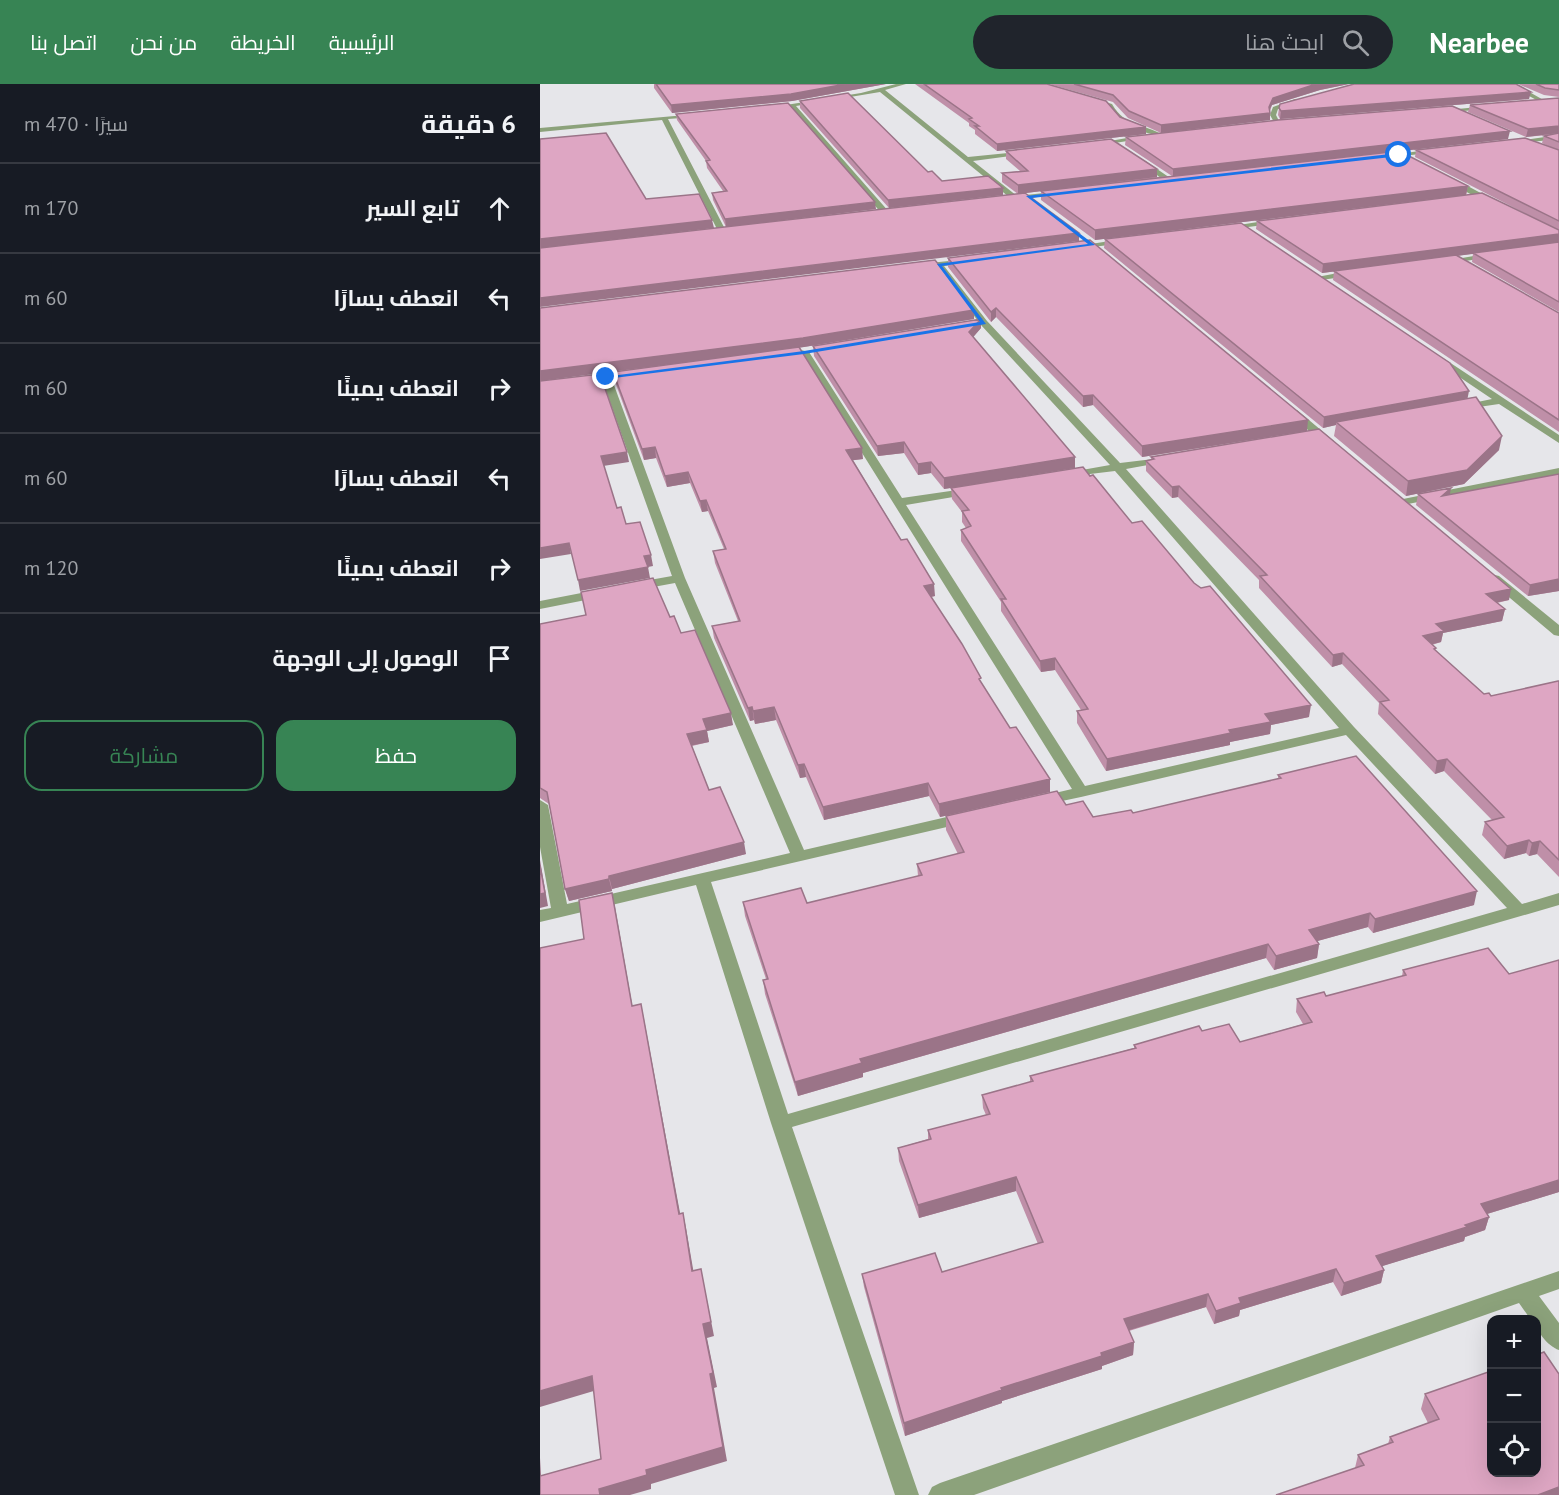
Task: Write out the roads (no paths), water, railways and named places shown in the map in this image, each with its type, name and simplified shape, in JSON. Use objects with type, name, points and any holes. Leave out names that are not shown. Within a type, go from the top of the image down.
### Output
[{"type":"street","points":[[757,109],[881,90],[903,84]]},
{"type":"street","points":[[1510,84],[1547,102],[1532,103]]},
{"type":"street","points":[[881,90],[1016,198]]},
{"type":"street","points":[[1084,97],[1110,105],[1115,115],[1125,123],[1160,135]]},
{"type":"street","points":[[1277,123],[1273,115],[1275,108],[1308,97]]},
{"type":"street","points":[[792,105],[886,213]]},
{"type":"street","points":[[1427,111],[1497,106]]},
{"type":"street","points":[[1450,110],[1472,118]]},
{"type":"street","points":[[540,130],[699,115]]},
{"type":"street","points":[[665,119],[722,231]]},
{"type":"street","points":[[1265,124],[1288,122]]},
{"type":"street","points":[[1504,132],[1548,150]]},
{"type":"street","points":[[1090,144],[1171,134]]},
{"type":"street","points":[[1503,143],[1559,137]]},
{"type":"street","points":[[1112,142],[1122,148]]},
{"type":"street","points":[[1376,157],[1445,149]]},
{"type":"street","points":[[968,159],[1035,151]]},
{"type":"street","points":[[1131,154],[1169,180]]},
{"type":"street","points":[[1399,155],[1409,160]]},
{"type":"street","points":[[1441,176],[1502,206]]},
{"type":"street","points":[[1157,181],[1181,178]]},
{"type":"street","points":[[1004,199],[1075,191]]},
{"type":"street","points":[[1028,197],[1037,204]]},
{"type":"street","points":[[1460,200],[1483,197]]},
{"type":"street","points":[[874,214],[898,211]]},
{"type":"street","points":[[1218,228],[1287,220]]},
{"type":"street","points":[[1241,225],[1251,232]]},
{"type":"street","points":[[711,232],[734,230]]},
{"type":"street","points":[[1083,238],[1102,253]]},
{"type":"street","points":[[1069,248],[1138,239]]},
{"type":"street","points":[[1436,263],[1503,254]]},
{"type":"street","points":[[915,268],[974,260]]},
{"type":"street","points":[[1458,260],[1468,266]]},
{"type":"street","points":[[939,265],[978,324],[1118,467],[1348,730],[1517,909]]},
{"type":"street","points":[[1311,270],[1330,284]]},
{"type":"street","points":[[1321,277],[1367,271]]},
{"type":"street","points":[[804,352],[1081,792]]},
{"type":"street","points":[[1433,355],[1559,440]]},
{"type":"street","points":[[606,377],[679,578],[799,856]]},
{"type":"street","points":[[1454,409],[1498,401]]},
{"type":"street","points":[[1283,404],[1338,449]]},
{"type":"street","points":[[1061,476],[1174,458]]},
{"type":"street","points":[[1402,502],[1559,471]]},
{"type":"street","points":[[900,502],[980,489]]},
{"type":"street","points":[[1490,575],[1556,627]]},
{"type":"street","points":[[540,605],[679,578]]},
{"type":"street","points":[[1024,804],[1348,730]]},
{"type":"street","points":[[540,805],[560,912]]},
{"type":"street","points":[[540,916],[979,815]]},
{"type":"street","points":[[702,879],[781,1123],[907,1495]]},
{"type":"street","points":[[781,1123],[1559,898]]},
{"type":"street","points":[[940,1495],[1559,1280]]},
{"type":"street","points":[[1524,1293],[1559,1340]]}]
